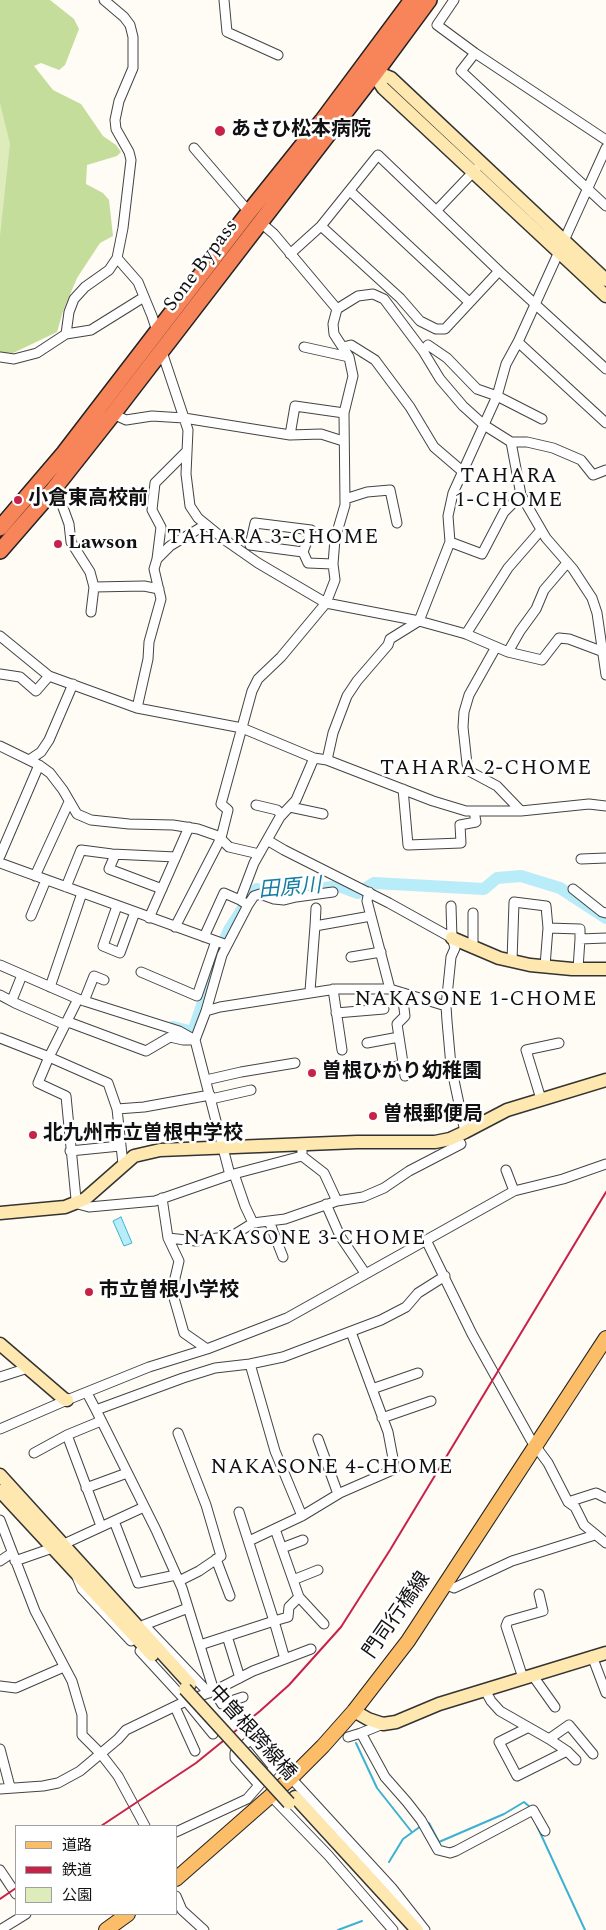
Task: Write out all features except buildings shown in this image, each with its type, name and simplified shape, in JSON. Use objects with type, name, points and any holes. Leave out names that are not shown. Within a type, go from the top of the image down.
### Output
[{"type":"highway","name":"Sone Bypass","points":[[385,48],[412,0]]},
{"type":"highway","name":"Sone Bypass","points":[[0,551],[53,490],[161,351],[322,121],[355,88],[385,48],[429,0]]},
{"type":"highway","points":[[355,88],[364,74],[376,72],[374,56],[385,48]]},
{"type":"highway","name":"Sone Bypass","points":[[0,528],[64,453],[157,331],[255,217]]},
{"type":"main road","name":"門司行橋線","points":[[178,1876],[291,1778],[354,1711],[408,1640],[606,1338]]},
{"type":"main road","points":[[106,1930],[127,1915]]},
{"type":"street","points":[[66,334],[69,312],[74,299],[85,287],[110,270],[117,258],[123,228],[131,160],[129,152],[116,129],[115,120],[119,101],[133,68],[133,38],[130,25],[124,17],[104,0]]},
{"type":"street","points":[[224,0],[226,32],[278,55]]},
{"type":"street","points":[[454,0],[436,25],[606,140]]},
{"type":"street","points":[[385,48],[388,74],[387,83]]},
{"type":"street","points":[[475,53],[461,70],[606,206]]},
{"type":"street","points":[[376,72],[562,246],[606,280]]},
{"type":"street","points":[[355,88],[369,88],[387,83]]},
{"type":"street","points":[[194,148],[338,309]]},
{"type":"street","points":[[326,760],[333,733],[347,696],[357,681],[381,655],[388,645],[390,638],[419,621],[450,542],[448,516],[452,493],[497,396],[506,364],[518,342],[606,148]]},
{"type":"street","points":[[290,254],[322,226],[378,155],[499,271],[606,369]]},
{"type":"street","points":[[437,210],[478,168]]},
{"type":"street","points":[[350,191],[469,302]]},
{"type":"street","points":[[322,226],[400,298],[420,321],[436,329],[445,329],[499,271]]},
{"type":"street","points":[[562,246],[606,296]]},
{"type":"street","points":[[117,258],[138,282],[157,331],[161,351],[188,430],[186,474],[190,506],[204,525],[258,563],[326,603],[419,621],[466,634],[508,652],[542,660],[559,638],[570,639],[601,651]]},
{"type":"street","points":[[175,927],[221,838],[228,810],[221,804],[252,691],[258,679],[281,657],[326,603],[335,580],[333,564],[335,539],[346,505],[343,441],[344,413],[352,384],[350,357],[334,334],[333,324],[338,309],[358,296],[373,294],[384,299],[423,351],[440,380],[463,406],[484,424],[511,442],[527,442],[553,448],[581,460],[593,475],[606,470]]},
{"type":"street","points":[[0,360],[14,359],[37,353],[66,334],[91,330],[144,297]]},
{"type":"street","points":[[518,342],[606,423]]},
{"type":"street","points":[[343,347],[350,345],[375,360],[410,407],[434,446],[462,471]]},
{"type":"street","points":[[423,351],[428,345],[447,358],[476,389],[497,396],[542,419]]},
{"type":"street","points":[[304,347],[350,357]]},
{"type":"street","points":[[290,435],[295,406],[344,413]]},
{"type":"street","points":[[113,414],[126,420],[152,416],[184,418],[290,435],[321,434],[343,441]]},
{"type":"street","points":[[511,442],[522,495],[541,530],[573,569],[592,598],[597,613],[601,651],[606,675]]},
{"type":"street","points":[[137,708],[148,659],[149,642],[161,599],[154,569],[161,527],[152,510],[155,483],[187,451]]},
{"type":"street","points":[[53,490],[61,502],[69,524],[71,542],[90,572],[94,587],[91,612]]},
{"type":"street","points":[[345,499],[367,492],[390,490],[397,524]]},
{"type":"street","points":[[450,542],[482,554],[504,512],[522,495]]},
{"type":"street","points":[[303,552],[250,545],[255,523],[310,530],[303,552],[308,563],[333,564]]},
{"type":"street","points":[[157,559],[170,546],[204,525]]},
{"type":"street","points":[[466,634],[508,568],[541,530]]},
{"type":"street","points":[[508,652],[536,609],[544,590],[567,563]]},
{"type":"street","points":[[94,587],[144,586],[159,590]]},
{"type":"street","points":[[0,636],[49,676],[137,708],[242,728],[314,758],[326,760],[458,808],[474,811],[521,811],[589,804],[606,806]]},
{"type":"street","points":[[496,647],[468,695],[463,726],[467,764],[469,771],[496,786],[521,811]]},
{"type":"street","points":[[0,674],[20,677],[36,691],[49,676]]},
{"type":"street","points":[[29,760],[41,752],[49,740],[73,684]]},
{"type":"street","points":[[0,746],[39,765],[50,774],[63,790],[77,814],[91,820],[189,827],[221,838],[229,847],[259,854]]},
{"type":"street","points":[[253,1223],[222,1149],[195,1040],[259,854],[282,815],[296,800],[314,758]]},
{"type":"street","points":[[0,856],[2,844],[39,765]]},
{"type":"street","points":[[403,789],[408,845],[461,843],[460,825],[476,822],[474,811]]},
{"type":"street","points":[[35,876],[69,802]]},
{"type":"street","points":[[256,805],[277,810],[282,815]]},
{"type":"street","points":[[290,807],[323,814]]},
{"type":"street","points":[[149,918],[189,827]]},
{"type":"street","points":[[267,840],[473,948],[530,965],[606,969]]},
{"type":"street","points":[[66,887],[81,850],[115,855],[176,857]]},
{"type":"street","points":[[115,855],[109,869],[162,889]]},
{"type":"street","points":[[581,859],[606,858]]},
{"type":"street","points":[[0,863],[227,945]]},
{"type":"street","points":[[31,916],[46,880]]},
{"type":"street","points":[[573,889],[602,912],[606,913]]},
{"type":"street","points":[[244,902],[260,894],[284,900],[334,892]]},
{"type":"street","points":[[369,892],[367,901],[390,989]]},
{"type":"street","points":[[50,987],[82,893]]},
{"type":"street","points":[[204,937],[224,893],[244,902]]},
{"type":"street","points":[[512,961],[514,902],[546,906],[548,928],[545,966]]},
{"type":"street","points":[[117,906],[103,946],[120,953],[135,912]]},
{"type":"street","points":[[168,1238],[196,1241],[232,1236],[253,1223],[284,1219],[326,1204],[362,1196],[384,1188],[409,1171],[461,1144],[451,1066],[446,1006],[451,957],[454,948],[451,906]]},
{"type":"street","points":[[310,991],[316,908]]},
{"type":"street","points":[[472,913],[473,948]]},
{"type":"street","points":[[315,926],[371,916]]},
{"type":"street","points":[[548,928],[580,929],[578,969]]},
{"type":"street","points":[[580,938],[606,938]]},
{"type":"street","points":[[197,996],[216,941]]},
{"type":"street","points":[[351,957],[381,952]]},
{"type":"street","points":[[0,965],[81,1000],[179,1031],[195,1040]]},
{"type":"street","points":[[141,972],[197,996],[209,999]]},
{"type":"street","points":[[12,1000],[22,975]]},
{"type":"street","points":[[74,1203],[76,1198],[66,1096],[38,1083],[65,1023],[81,1000],[94,976],[104,980]]},
{"type":"street","points":[[206,1011],[310,991],[333,989],[390,989],[446,1006]]},
{"type":"street","points":[[333,989],[342,1050]]},
{"type":"street","points":[[402,993],[405,1016],[397,1024],[405,1076]]},
{"type":"street","points":[[0,995],[65,1023],[71,1023],[146,1051],[170,1037],[195,1040]]},
{"type":"street","points":[[336,1013],[384,1008]]},
{"type":"street","points":[[367,1043],[399,1037]]},
{"type":"street","points":[[0,1038],[49,1056],[108,1083],[117,1109],[123,1164]]},
{"type":"street","points":[[541,1099],[526,1050],[559,1043]]},
{"type":"street","points":[[206,1080],[241,1072],[296,1064]]},
{"type":"street","points":[[379,1070],[404,1065]]},
{"type":"street","points":[[0,1213],[65,1207],[85,1198],[134,1156],[160,1150],[302,1150],[434,1142],[460,1134],[507,1110],[606,1080]]},
{"type":"street","points":[[117,1109],[144,1107],[252,1090]]},
{"type":"street","points":[[70,1151],[120,1146]]},
{"type":"street","points":[[74,1203],[89,1207],[155,1201],[302,1150]]},
{"type":"street","points":[[302,1150],[324,1173],[337,1201]]},
{"type":"street","points":[[0,1429],[149,1367],[207,1349],[287,1318],[514,1191],[563,1179],[606,1164]]},
{"type":"street","points":[[506,1170],[514,1191]]},
{"type":"street","points":[[162,1198],[168,1238],[179,1261],[172,1291],[184,1333],[207,1349]]},
{"type":"street","points":[[326,1204],[340,1236],[365,1273]]},
{"type":"street","points":[[269,1221],[283,1257]]},
{"type":"street","points":[[426,1240],[472,1334],[531,1440],[536,1444],[568,1502],[575,1507],[584,1525],[606,1543]]},
{"type":"street","points":[[96,1410],[215,1368],[250,1364],[283,1357],[351,1332],[406,1307],[418,1293],[445,1276]]},
{"type":"street","points":[[249,1541],[302,1516],[338,1494],[395,1469],[388,1432],[351,1332]]},
{"type":"street","points":[[0,1344],[67,1400]]},
{"type":"street","points":[[250,1364],[275,1451],[302,1516]]},
{"type":"street","points":[[0,1378],[28,1368]]},
{"type":"street","points":[[372,1389],[418,1373]]},
{"type":"street","points":[[87,1393],[177,1578],[200,1645],[212,1692]]},
{"type":"street","points":[[382,1418],[431,1401]]},
{"type":"street","points":[[34,1453],[67,1435],[101,1421]]},
{"type":"street","points":[[114,1521],[138,1583],[177,1578],[199,1571],[221,1556],[206,1505],[178,1433]]},
{"type":"street","points":[[67,1435],[101,1526]]},
{"type":"street","points":[[318,1439],[338,1494]]},
{"type":"street","points":[[86,1488],[127,1473]]},
{"type":"street","points":[[0,1475],[58,1546]]},
{"type":"street","points":[[0,1491],[58,1546]]},
{"type":"street","points":[[568,1502],[596,1493],[606,1498]]},
{"type":"street","points":[[0,1561],[58,1546],[144,1507]]},
{"type":"street","points":[[239,1512],[285,1659]]},
{"type":"street","points":[[1,1523],[36,1611],[72,1681],[80,1709],[82,1735],[101,1754],[118,1776],[145,1825]]},
{"type":"street","points":[[275,1529],[299,1597],[324,1624]]},
{"type":"street","points":[[445,1584],[454,1588],[512,1561],[595,1535]]},
{"type":"street","points":[[282,1548],[303,1540]]},
{"type":"street","name":"中曽根跨線橋","points":[[58,1546],[187,1691],[292,1800]]},
{"type":"street","points":[[216,1559],[230,1596]]},
{"type":"street","points":[[80,1570],[118,1595],[144,1625],[222,1704],[243,1697]]},
{"type":"street","points":[[294,1580],[318,1570]]},
{"type":"street","points":[[539,1594],[543,1610],[508,1621],[506,1626],[528,1677],[555,1707]]},
{"type":"street","points":[[200,1645],[288,1617],[289,1607],[299,1597]]},
{"type":"street","points":[[144,1625],[188,1608]]},
{"type":"street","points":[[227,1636],[240,1678]]},
{"type":"street","points":[[187,1691],[212,1692],[240,1678],[311,1649]]},
{"type":"street","points":[[348,1737],[383,1724],[396,1722],[439,1704],[606,1653]]},
{"type":"street","points":[[592,1656],[606,1693]]},
{"type":"street","points":[[0,1686],[16,1688],[64,1667]]},
{"type":"street","points":[[485,1690],[500,1712],[549,1739],[567,1751],[576,1760]]},
{"type":"street","points":[[0,1789],[58,1783],[80,1771],[126,1730],[175,1707],[187,1691]]},
{"type":"street","points":[[187,1691],[213,1734]]},
{"type":"street","points":[[175,1707],[195,1751]]},
{"type":"street","points":[[354,1711],[368,1719],[383,1724]]},
{"type":"street","points":[[549,1739],[568,1726],[593,1754]]},
{"type":"street","points":[[527,1728],[499,1742],[517,1776],[567,1751]]},
{"type":"street","points":[[361,1733],[385,1777],[421,1820],[438,1850],[450,1853],[530,1811],[545,1830]]},
{"type":"street","points":[[178,1831],[247,1799],[274,1768],[253,1742],[249,1741],[235,1753],[235,1758],[259,1784]]},
{"type":"street","points":[[0,1749],[10,1787]]},
{"type":"street","points":[[291,1778],[386,1881],[425,1930]]},
{"type":"street","points":[[271,1796],[328,1855],[392,1930]]},
{"type":"street","points":[[292,1800],[405,1930]]},
{"type":"street","points":[[292,1800],[416,1930]]},
{"type":"street","points":[[0,1870],[15,1892]]},
{"type":"street","points":[[178,1901],[182,1910],[204,1930]]},
{"type":"street","points":[[0,1930],[24,1915]]},
{"type":"green space","points":[[0,0],[50,0],[74,19],[79,29],[65,65],[59,70],[41,63],[34,66],[53,90],[81,104],[103,136],[116,145],[121,152],[117,156],[87,165],[86,184],[103,193],[109,200],[113,236],[100,243],[77,278],[63,311],[57,332],[9,355],[0,357],[0,236],[10,144],[0,103]]},
{"type":"green space","points":[[0,35],[25,188],[0,308]]},
{"type":"water","points":[[121,1217],[132,1243],[124,1246],[113,1221]]},
{"type":"waterway","name":"田原川","points":[[173,1027],[193,1032],[229,930],[247,902],[251,892],[257,889],[279,895],[339,886],[358,893],[374,883],[484,889],[497,878],[521,876],[560,888],[606,918]]},
{"type":"waterway","points":[[356,1743],[377,1788],[411,1831]]},
{"type":"waterway","points":[[426,1824],[429,1823],[439,1842],[504,1814],[524,1802],[530,1807]]},
{"type":"waterway","points":[[389,1862],[403,1839],[421,1826]]},
{"type":"waterway","points":[[537,1826],[585,1930]]},
{"type":"waterway","points":[[338,1930],[362,1921]]},
{"type":"railway","points":[[103,1825],[196,1763],[260,1711],[289,1685],[341,1627],[390,1550],[606,1192]]},
{"type":"railway","points":[[0,1899],[15,1889]]},
{"type":"place","name":"あさひ松本病院","points":[[220,131]]},
{"type":"place","name":"小倉東高校前","points":[[18,500]]},
{"type":"place","name":"Lawson","points":[[58,544]]},
{"type":"place","name":"曽根ひかり幼稚園","points":[[312,1073]]},
{"type":"place","name":"曽根郵便局","points":[[373,1116]]},
{"type":"place","name":"北九州市立曽根中学校","points":[[33,1135]]},
{"type":"place","name":"市立曽根小学校","points":[[89,1292]]},
{"type":"district","name":"TAHARA 1-CHOME","points":[[509,490]]},
{"type":"district","name":"TAHARA 3-CHOME","points":[[273,539]]},
{"type":"district","name":"TAHARA 2-CHOME","points":[[486,770]]},
{"type":"district","name":"NAKASONE 1-CHOME","points":[[476,1001]]},
{"type":"district","name":"NAKASONE 3-CHOME","points":[[305,1240]]},
{"type":"district","name":"NAKASONE 4-CHOME","points":[[332,1469]]}]
